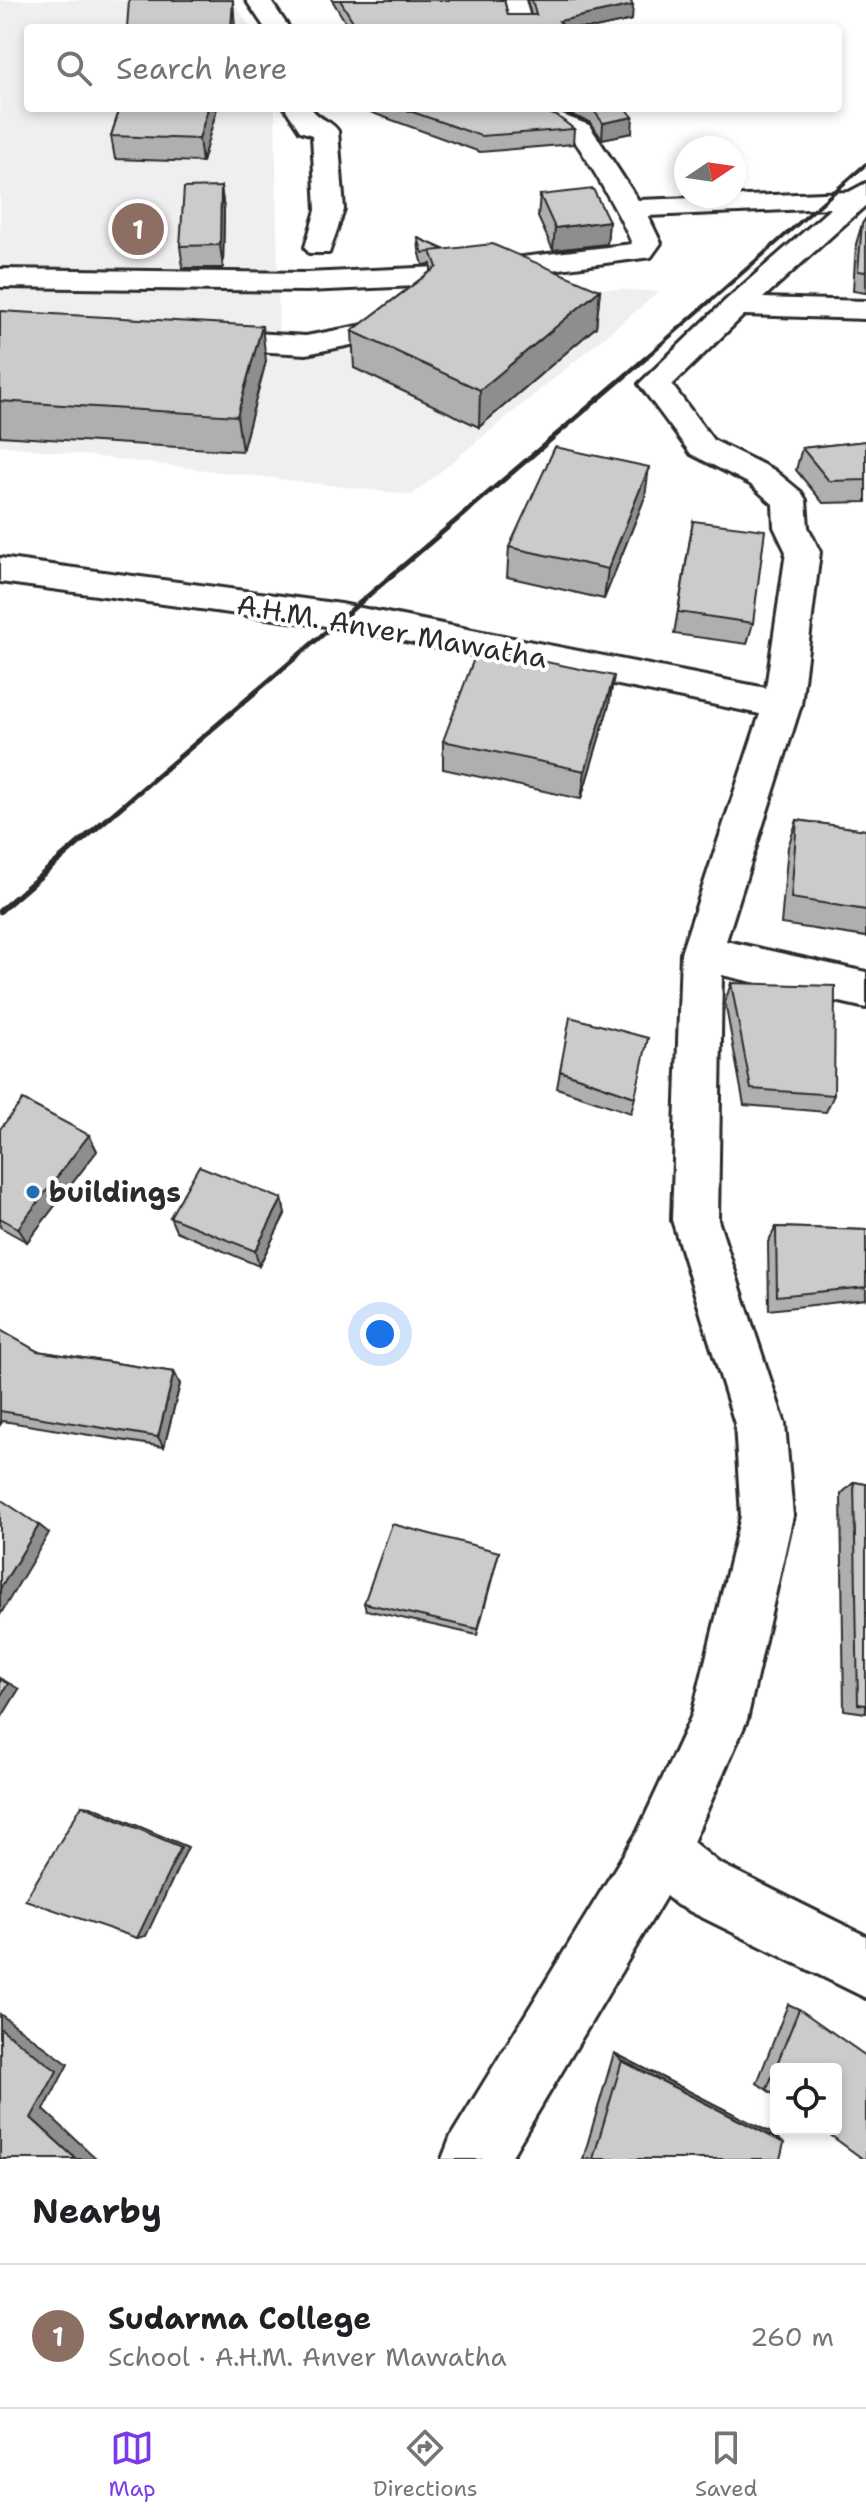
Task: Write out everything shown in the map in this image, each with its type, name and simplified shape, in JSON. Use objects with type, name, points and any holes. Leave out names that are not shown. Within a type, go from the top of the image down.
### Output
[{"type":"street","points":[[258,0],[274,24]]},
{"type":"street","points":[[513,0],[520,24]]},
{"type":"street","points":[[301,112],[309,125],[325,131],[330,210],[319,247]]},
{"type":"street","points":[[0,278],[306,282],[439,276],[641,251],[647,243],[631,209],[621,200],[612,178],[580,131],[531,112]]},
{"type":"street","points":[[631,209],[861,196]]},
{"type":"street","points":[[474,2159],[659,1852],[719,1720],[767,1516],[760,1424],[695,1220],[702,953],[782,705],[803,552],[791,527],[789,500],[762,477],[702,447],[655,384],[736,306],[861,196]]},
{"type":"street","points":[[736,306],[866,310]]},
{"type":"street","points":[[180,338],[306,345],[380,331]]},
{"type":"street","name":"A.H.M. Anver Mawatha","points":[[0,570],[341,616],[782,705]]},
{"type":"street","points":[[702,953],[866,990]]},
{"type":"street","points":[[659,1852],[698,1884],[866,1968]]},
{"type":"shaded area","points":[[0,0],[232,0],[248,24],[24,24],[24,112],[275,112],[279,342],[424,357],[585,287],[659,292],[412,495],[0,445]]},
{"type":"building","points":[[129,0],[233,0],[231,24],[127,24]]},
{"type":"building","points":[[340,0],[504,0],[508,15],[536,15],[532,0],[630,0],[633,5],[559,21],[562,24],[355,24]]},
{"type":"building","points":[[119,112],[207,112],[199,139],[111,136]]},
{"type":"building","points":[[412,112],[546,112],[557,116],[574,129],[481,136]]},
{"type":"building","points":[[595,112],[629,112],[633,117],[603,123]]},
{"type":"building","points":[[221,187],[220,245],[180,246],[184,188]]},
{"type":"building","points":[[593,189],[609,221],[555,228],[540,195]]},
{"type":"building","points":[[866,218],[866,272],[858,271],[862,224]]},
{"type":"building","points":[[418,238],[445,250],[423,253]]},
{"type":"building","points":[[492,244],[600,290],[480,390],[352,331],[437,267],[431,251]]},
{"type":"building","points":[[0,311],[262,326],[237,416],[0,401]]},
{"type":"building","points":[[866,441],[866,480],[829,481],[802,448]]},
{"type":"building","points":[[555,447],[649,467],[608,569],[509,547]]},
{"type":"building","points":[[693,521],[765,530],[753,623],[678,612]]},
{"type":"building","points":[[478,648],[614,676],[585,771],[443,741]]},
{"type":"building","points":[[797,820],[866,830],[866,910],[791,898]]},
{"type":"building","points":[[731,983],[835,986],[834,1095],[751,1089]]},
{"type":"building","points":[[570,1017],[648,1038],[635,1097],[560,1071]]},
{"type":"building","name":"buildings","points":[[23,1100],[89,1135],[18,1228],[0,1218],[0,1129]]},
{"type":"building","points":[[199,1166],[282,1199],[255,1251],[170,1217]]},
{"type":"building","points":[[776,1227],[866,1230],[866,1287],[777,1296]]},
{"type":"building","points":[[0,1330],[37,1351],[174,1372],[158,1437],[0,1411]]},
{"type":"building","points":[[854,1482],[866,1484],[866,1705],[858,1704]]},
{"type":"building","points":[[0,1499],[39,1525],[0,1589]]},
{"type":"building","points":[[392,1524],[499,1552],[478,1629],[364,1603]]},
{"type":"building","points":[[0,1679],[8,1684],[0,1697]]},
{"type":"building","points":[[82,1805],[181,1847],[137,1938],[25,1900]]},
{"type":"building","points":[[799,2009],[866,2056],[866,2159],[830,2135],[842,2135],[842,2063],[777,2063]]},
{"type":"building","points":[[0,2028],[57,2071],[31,2118],[76,2159],[0,2159]]},
{"type":"building","points":[[622,2061],[784,2143],[780,2159],[593,2159]]},
{"type":"railway","points":[[643,360],[866,164]]},
{"type":"railway","points":[[107,819],[646,358]]},
{"type":"railway","points":[[0,911],[109,817]]},
{"type":"place","name":"Sudarma College","points":[[138,229]]},
{"type":"place","name":"buildings","points":[[33,1192]]}]
